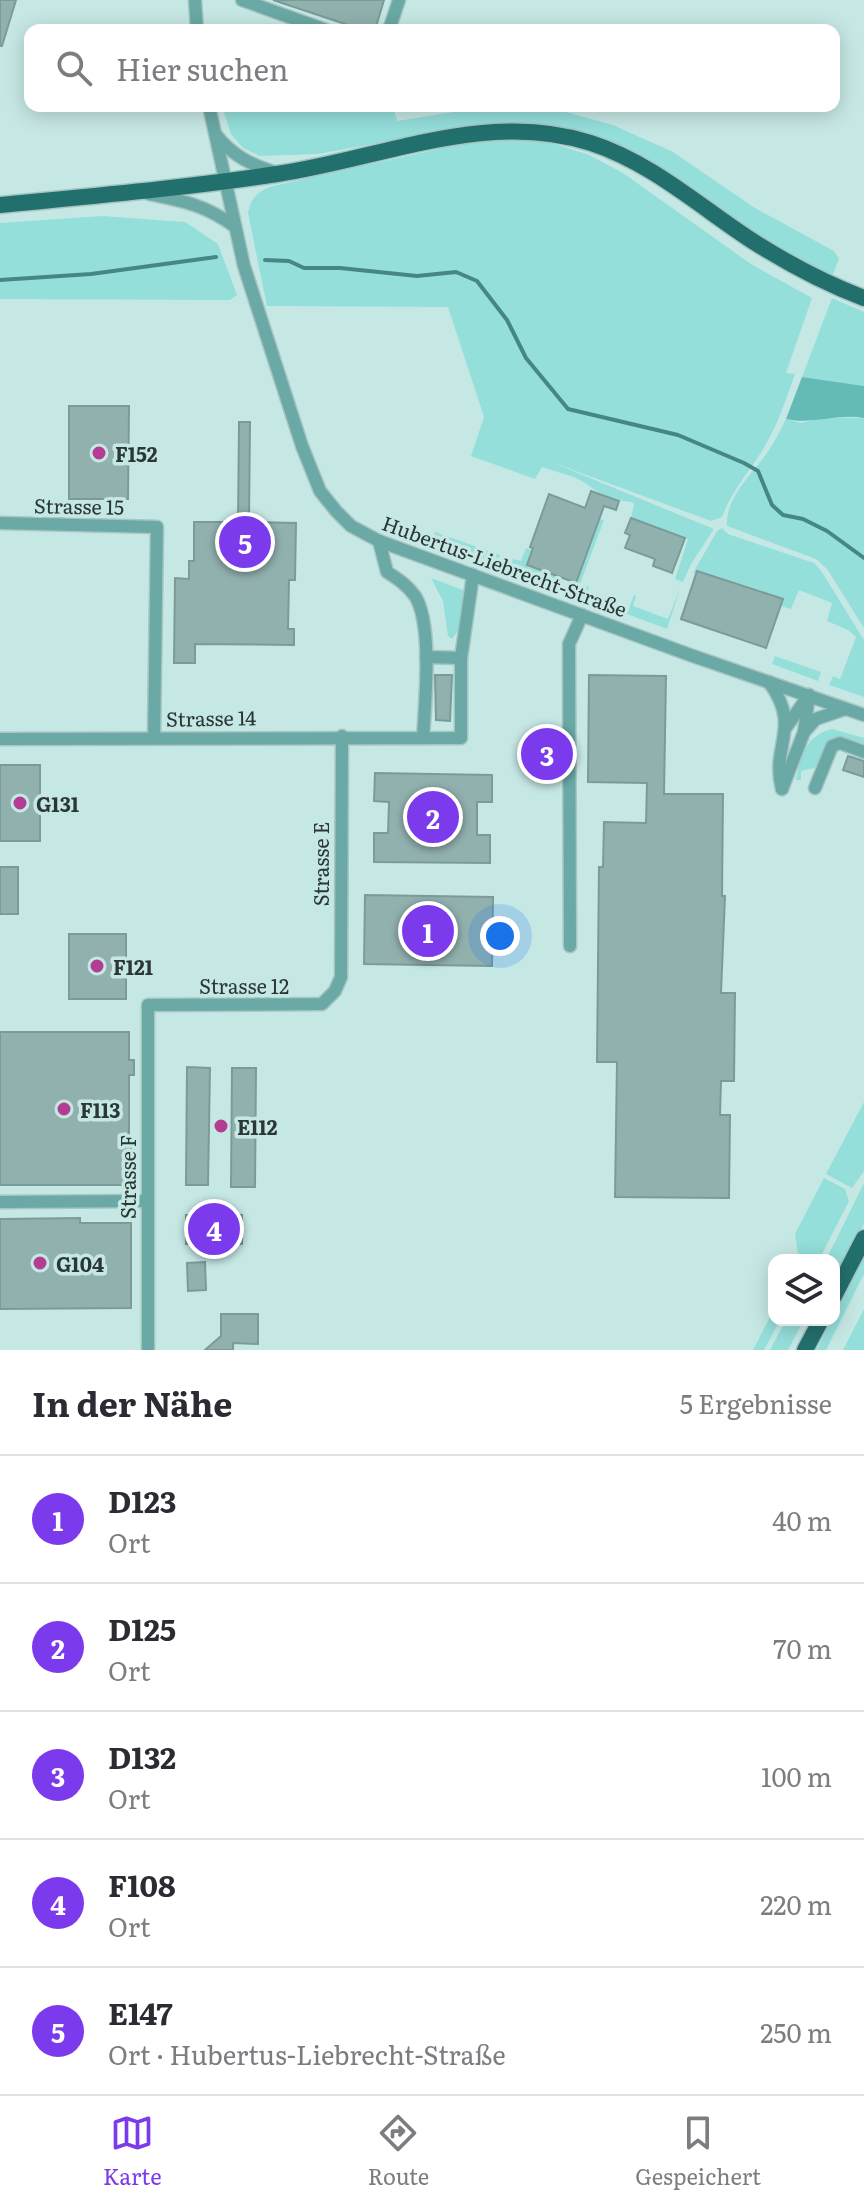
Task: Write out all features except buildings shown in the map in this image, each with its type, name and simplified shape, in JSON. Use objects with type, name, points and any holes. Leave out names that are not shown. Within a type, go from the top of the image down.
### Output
[{"type":"main road","points":[[0,205],[280,174],[473,132],[512,130],[555,133],[614,151],[643,165],[800,270],[864,298]]},
{"type":"main road","points":[[840,1284],[864,1238]]},
{"type":"main road","points":[[805,1350],[818,1326]]},
{"type":"street","points":[[195,0],[197,24]]},
{"type":"street","points":[[242,0],[309,24]]},
{"type":"street","points":[[391,24],[399,0]]},
{"type":"street","name":"Hubertus-Liebrecht-Straße","points":[[210,112],[234,226],[302,446],[320,491],[351,526],[379,541],[864,715]]},
{"type":"street","points":[[214,132],[228,149],[249,164],[280,174]]},
{"type":"street","points":[[134,191],[192,203],[212,211],[234,226]]},
{"type":"street","name":"Strasse 15","points":[[0,523],[157,527],[154,738]]},
{"type":"street","points":[[379,541],[387,572],[402,581],[417,599],[426,657],[423,738]]},
{"type":"street","points":[[426,657],[461,658],[473,575]]},
{"type":"street","points":[[570,946],[569,644],[582,615]]},
{"type":"street","name":"Strasse 14","points":[[0,739],[461,738],[461,658]]},
{"type":"street","points":[[769,682],[782,702],[787,726],[778,773],[782,789],[804,732],[809,695]]},
{"type":"street","points":[[787,726],[809,695]]},
{"type":"street","points":[[804,732],[816,719],[845,709]]},
{"type":"street","name":"Strasse E","points":[[335,991],[341,977],[342,736]]},
{"type":"street","points":[[815,788],[832,746],[840,743],[864,752]]},
{"type":"street","name":"Strasse 12","points":[[148,1005],[322,1004],[335,991]]},
{"type":"street","name":"Strasse F","points":[[148,1005],[148,1350]]},
{"type":"street","points":[[0,1202],[146,1201]]},
{"type":"shaded area","points":[[224,112],[395,112],[397,121],[453,112],[566,112],[613,125],[673,152],[755,208],[834,251],[839,259],[831,279],[799,265],[678,181],[514,124],[459,128],[318,154],[260,156],[243,148],[231,134]]},
{"type":"shaded area","points":[[506,139],[544,141],[587,154],[623,173],[751,264],[812,298],[786,373],[795,374],[778,420],[722,517],[711,521],[551,462],[714,529],[683,582],[675,579],[688,539],[631,518],[632,502],[607,496],[575,478],[542,467],[535,479],[471,456],[484,417],[448,307],[267,306],[248,213],[253,200],[261,192],[269,187],[465,143]]},
{"type":"shaded area","points":[[102,216],[185,222],[218,244],[237,295],[230,300],[0,299],[0,223]]},
{"type":"shaded area","points":[[832,298],[864,312],[864,386],[802,377]]},
{"type":"shaded area","points":[[802,377],[864,386],[864,418],[786,419]]},
{"type":"shaded area","points":[[825,417],[864,418],[864,628],[827,569],[816,559],[727,526],[735,496],[770,449],[786,419],[801,423]]},
{"type":"shaded area","points":[[600,519],[604,520],[580,584],[589,587],[585,599],[572,594]]},
{"type":"shaded area","points":[[722,528],[728,534],[814,563],[822,572],[864,640],[864,697],[829,685],[833,676],[840,679],[856,637],[827,621],[832,603],[799,590],[791,609],[780,606],[782,599],[698,571],[693,573],[717,531]]},
{"type":"shaded area","points":[[435,532],[500,555],[496,567],[431,543]]},
{"type":"shaded area","points":[[526,548],[533,550],[556,575],[552,587],[509,571],[513,559],[521,561]]},
{"type":"shaded area","points":[[431,578],[463,590],[460,628],[452,639],[448,636],[443,601]]},
{"type":"shaded area","points":[[681,586],[667,629],[627,614],[634,595],[633,606],[668,619]]},
{"type":"shaded area","points":[[775,656],[821,672],[818,681],[772,664]]},
{"type":"shaded area","points":[[832,729],[864,738],[864,748],[836,738],[819,767],[801,771],[801,780],[796,780],[802,755],[810,742]]},
{"type":"shaded area","points":[[864,1102],[864,1171],[852,1188],[826,1174]]},
{"type":"shaded area","points":[[824,1178],[845,1189],[849,1201],[822,1254],[798,1254],[795,1234]]},
{"type":"shaded area","points":[[864,1183],[864,1224],[840,1267],[840,1254],[829,1254]]},
{"type":"shaded area","points":[[864,1255],[864,1274],[840,1322],[840,1302]]},
{"type":"shaded area","points":[[864,1309],[864,1350],[843,1350]]},
{"type":"shaded area","points":[[768,1321],[768,1326],[777,1326],[764,1350],[753,1350]]},
{"type":"shaded area","points":[[783,1326],[801,1326],[788,1350],[770,1350]]},
{"type":"shaded area","points":[[828,1326],[838,1326],[826,1350],[817,1350]]},
{"type":"waterway","points":[[0,280],[91,274],[216,257]]},
{"type":"waterway","points":[[265,260],[289,261],[304,268],[340,268],[417,276],[456,272],[477,281],[507,320],[526,358],[568,409],[678,435],[744,463],[758,471],[772,505],[783,515],[803,519],[827,531],[864,558]]},
{"type":"place","name":"F152","points":[[99,453]]},
{"type":"place","name":"E147","points":[[245,542]]},
{"type":"place","name":"D132","points":[[547,754]]},
{"type":"place","name":"G131","points":[[20,803]]},
{"type":"place","name":"D125","points":[[433,817]]},
{"type":"place","name":"D123","points":[[428,931]]},
{"type":"place","name":"F121","points":[[97,966]]},
{"type":"place","name":"F113","points":[[64,1109]]},
{"type":"place","name":"E112","points":[[221,1126]]},
{"type":"place","name":"F108","points":[[214,1229]]},
{"type":"place","name":"G104","points":[[40,1263]]}]
